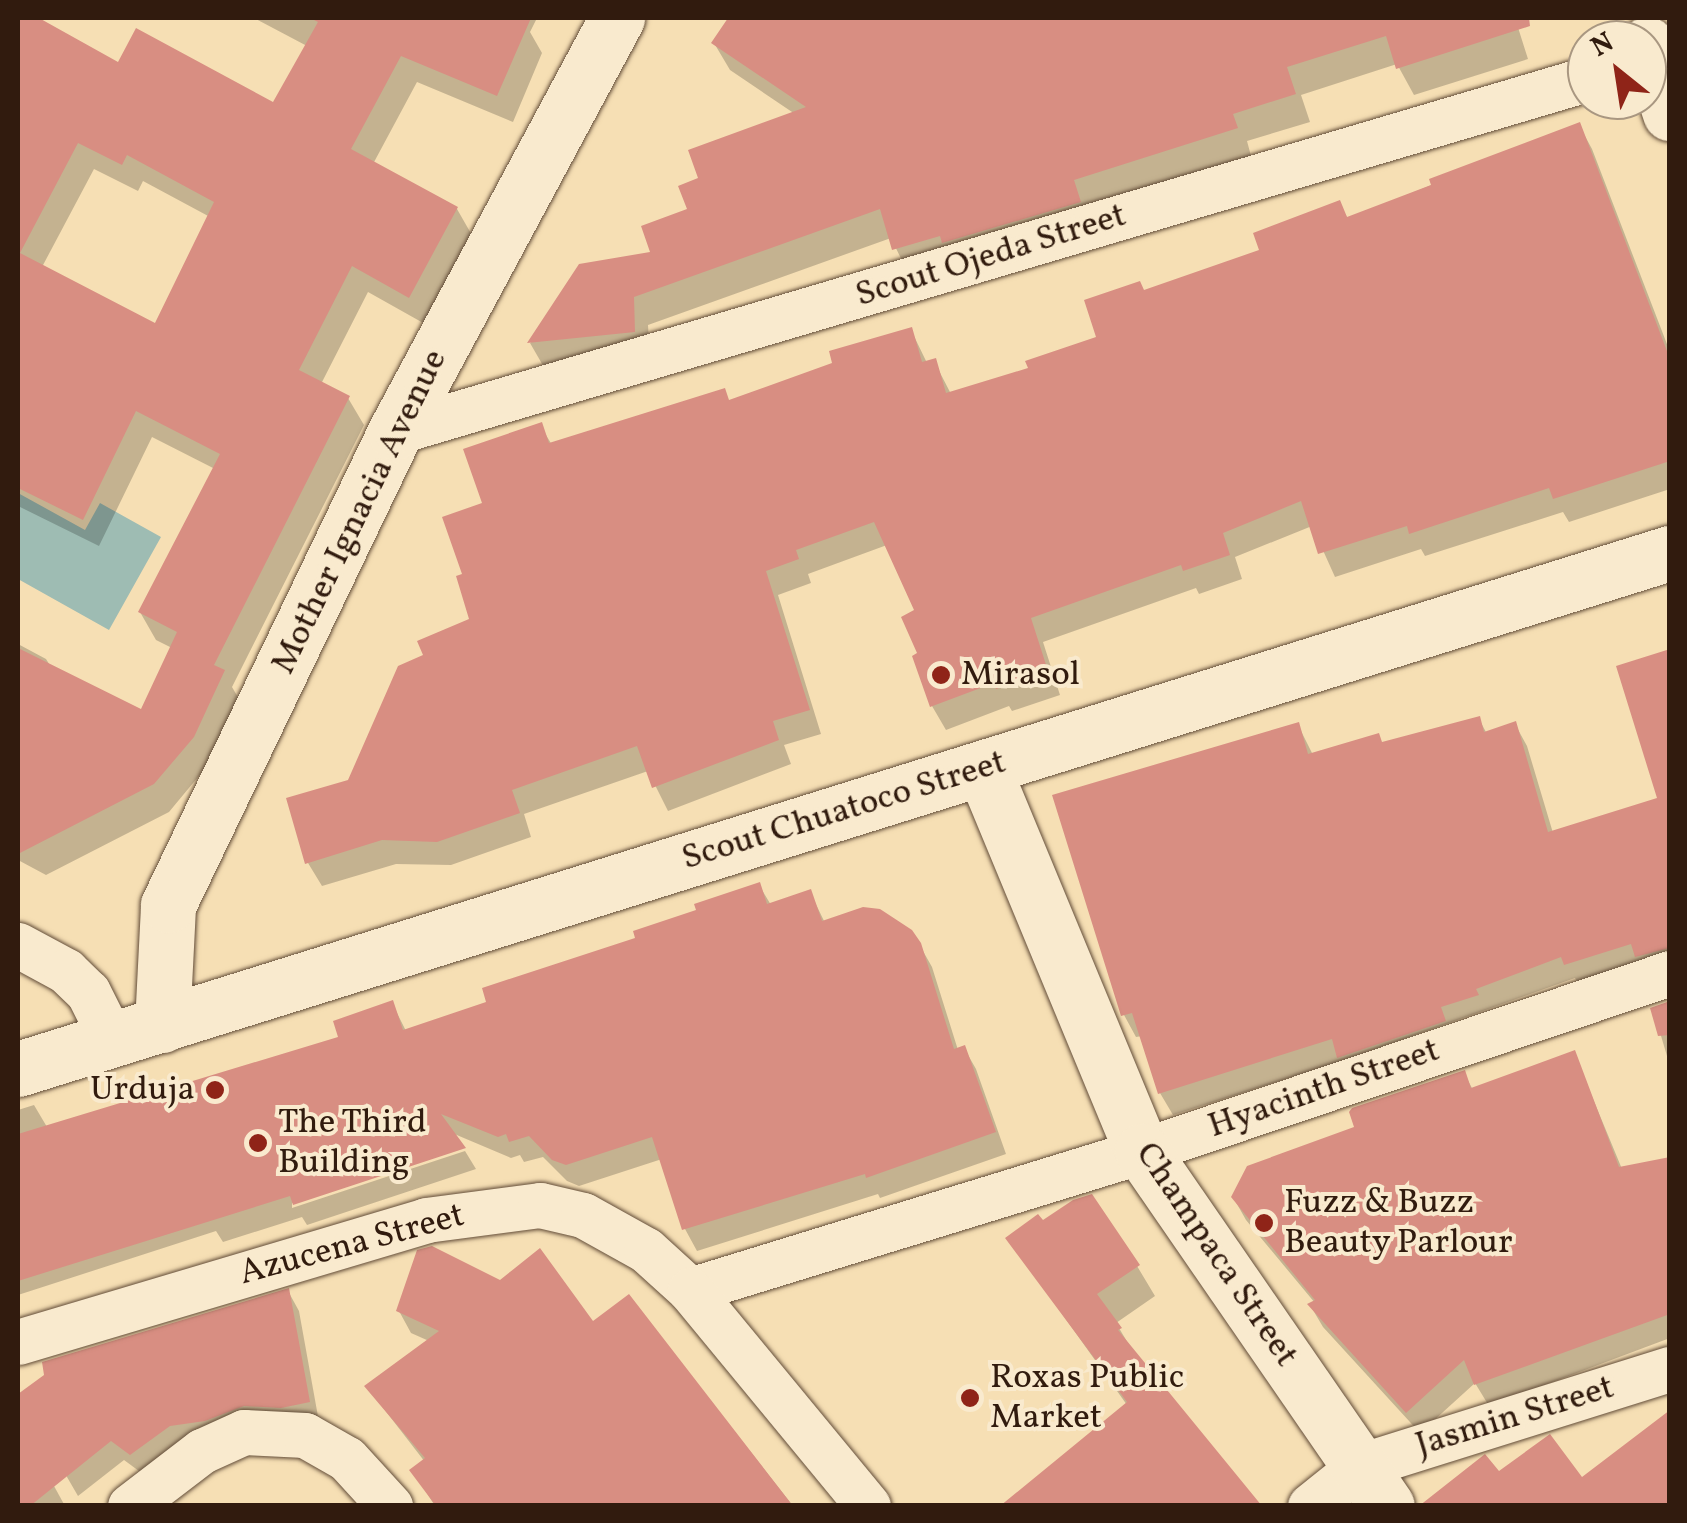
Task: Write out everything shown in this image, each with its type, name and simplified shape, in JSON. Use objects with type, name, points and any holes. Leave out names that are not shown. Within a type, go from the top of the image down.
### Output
[{"type":"street","name":"Mother Ignacia Avenue","points":[[137,1033],[168,905],[395,432],[618,18]]},
{"type":"street","name":"Scout Ojeda Street","points":[[395,432],[1567,85]]},
{"type":"street","name":"Scout Chuatoco Street","points":[[18,1069],[1670,553]]},
{"type":"street","name":"Champaca Street","points":[[982,768],[1142,1151],[1373,1486]]},
{"type":"street","points":[[18,945],[66,971],[137,1033]]},
{"type":"street","name":"Hyacinth Street","points":[[690,1290],[1142,1151],[1670,973]]},
{"type":"street","name":"Azucena Street","points":[[18,1342],[426,1220],[494,1208],[540,1205],[583,1215],[646,1250],[690,1290],[868,1506]]},
{"type":"street","name":"Jasmin Street","points":[[1373,1486],[1670,1369]]},
{"type":"street","points":[[130,1506],[202,1451],[244,1432],[305,1435],[347,1460],[390,1506]]},
{"type":"street","points":[[1310,1506],[1373,1486]]},
{"type":"water","points":[[18,493],[85,530],[100,503],[161,537],[109,630],[18,579]]},
{"type":"building","points":[[18,18],[39,18],[118,62],[136,28],[273,102],[318,22],[310,18],[531,18],[497,96],[401,56],[351,149],[458,207],[409,298],[352,266],[299,370],[350,396],[214,665],[225,670],[194,737],[154,784],[18,854],[18,648],[141,709],[177,632],[138,612],[220,454],[136,411],[83,520],[18,488]],"holes":[[[78,143],[122,165],[127,155],[214,202],[155,323],[20,253]]]},
{"type":"building","points":[[728,18],[1529,18],[1530,26],[1396,69],[1386,36],[1287,67],[1296,94],[1233,114],[1238,128],[1074,180],[1081,202],[942,243],[940,236],[892,250],[880,209],[634,297],[635,332],[527,343],[579,264],[650,252],[641,226],[687,209],[678,186],[698,178],[688,150],[806,107],[711,43]]},
{"type":"building","points":[[1580,122],[1670,359],[1670,461],[1553,499],[1549,488],[1409,534],[1407,526],[1318,554],[1301,501],[1223,533],[1230,555],[1183,571],[1181,565],[1031,618],[1048,671],[996,689],[994,683],[930,707],[912,656],[917,653],[901,617],[914,610],[874,522],[796,550],[799,559],[766,571],[810,710],[773,721],[779,740],[652,788],[637,746],[512,790],[520,813],[437,842],[382,840],[305,864],[286,798],[348,780],[398,666],[423,655],[417,641],[469,619],[456,576],[462,574],[442,517],[482,503],[463,449],[542,422],[549,443],[725,388],[729,400],[832,363],[829,351],[912,327],[922,362],[936,358],[946,393],[1028,368],[1025,361],[1096,337],[1084,300],[1140,281],[1144,290],[1259,250],[1253,233],[1340,200],[1347,217],[1431,185],[1429,179]]},
{"type":"building","points":[[1670,649],[1670,948],[1635,957],[1631,944],[1564,965],[1561,957],[1476,989],[1479,995],[1441,1007],[1446,1021],[1337,1058],[1332,1039],[1158,1094],[1132,1013],[1121,1016],[1052,795],[1299,722],[1308,754],[1379,733],[1382,742],[1480,716],[1484,732],[1516,721],[1548,832],[1657,798],[1616,666]]},
{"type":"building","points":[[760,882],[767,904],[811,889],[822,921],[863,907],[880,909],[912,930],[921,943],[954,1049],[965,1045],[996,1132],[866,1178],[865,1174],[682,1230],[652,1137],[566,1165],[552,1160],[529,1136],[509,1142],[506,1134],[498,1137],[441,1114],[466,1148],[293,1205],[290,1196],[18,1281],[18,1134],[338,1037],[333,1021],[393,1000],[403,1030],[486,1002],[482,988],[635,938],[633,931],[696,910],[694,904]]},
{"type":"building","points":[[1670,1001],[1670,1035],[1658,1036],[1650,1008]]},
{"type":"building","points":[[1575,1050],[1619,1167],[1670,1157],[1670,1314],[1474,1385],[1464,1360],[1406,1413],[1307,1304],[1315,1300],[1231,1197],[1247,1166],[1354,1127],[1349,1112],[1352,1108],[1465,1070],[1471,1088]]},
{"type":"building","points":[[1092,1194],[1140,1265],[1097,1294],[1122,1328],[1118,1330],[1262,1506],[1000,1506],[1127,1402],[1005,1238],[1038,1214],[1043,1220],[1073,1200]]},
{"type":"building","points":[[432,1246],[500,1280],[540,1248],[593,1321],[629,1294],[793,1506],[436,1506],[409,1470],[425,1458],[364,1386],[439,1331],[396,1311],[417,1250]]},
{"type":"building","points":[[289,1288],[310,1402],[281,1408],[244,1406],[205,1421],[170,1426],[130,1455],[111,1441],[30,1506],[18,1506],[18,1394],[44,1375],[42,1362]]},
{"type":"building","points":[[1670,1410],[1670,1506],[1419,1506],[1485,1454],[1499,1471],[1550,1434],[1582,1477]]},
{"type":"place","name":"Mirasol","points":[[941,675]]},
{"type":"place","name":"Urduja","points":[[215,1090]]},
{"type":"place","name":"The Third Building","points":[[258,1143]]},
{"type":"place","name":"Fuzz & Buzz Beauty Parlour","points":[[1264,1223]]},
{"type":"place","name":"Roxas Public Market","points":[[970,1398]]}]
